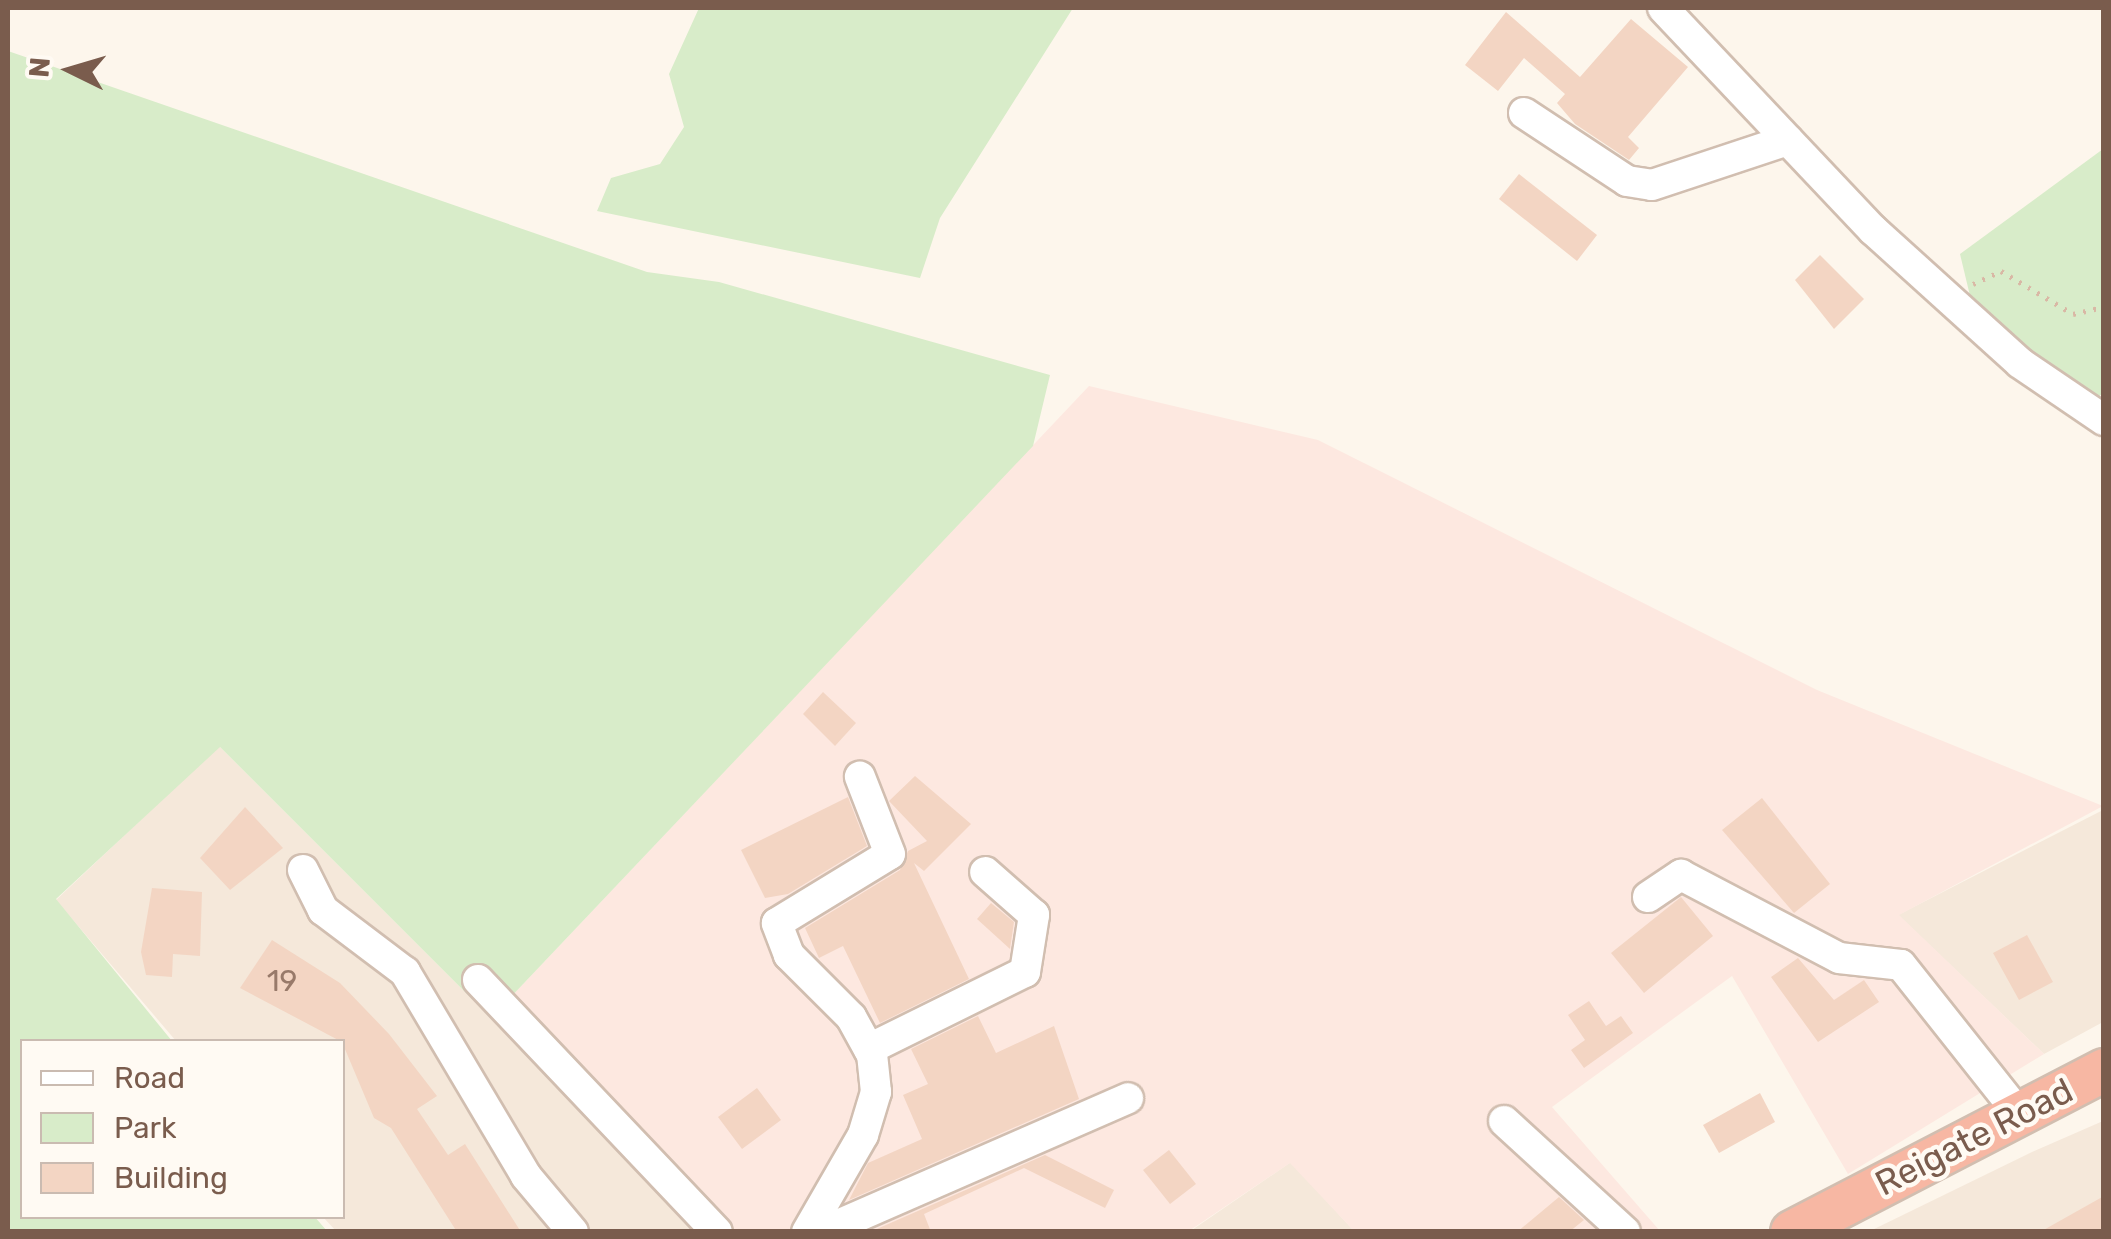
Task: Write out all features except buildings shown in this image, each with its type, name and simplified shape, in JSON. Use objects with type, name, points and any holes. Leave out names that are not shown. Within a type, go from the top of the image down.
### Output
[{"type":"highway","name":"Reigate Road","points":[[1792,1232],[2104,1070]]},
{"type":"street","points":[[1663,8],[1788,140],[1956,305],[2104,420]]},
{"type":"street","points":[[1524,114],[1628,182],[1652,185],[1788,140]]},
{"type":"street","points":[[806,1232],[863,1135],[876,1092],[869,1049],[851,1017],[777,940],[786,911],[890,854],[860,777]]},
{"type":"street","points":[[304,870],[323,910],[405,972],[526,1176],[573,1232]]},
{"type":"street","points":[[869,1049],[1025,972],[1034,916],[986,872]]},
{"type":"street","points":[[1648,896],[1681,876],[1840,958],[1901,965],[2020,1114]]},
{"type":"street","points":[[478,980],[717,1232]]},
{"type":"street","points":[[822,1232],[1128,1098]]},
{"type":"street","points":[[1504,1122],[1625,1232]]},
{"type":"path","points":[[1956,305],[1968,286],[2001,271],[2073,314],[2104,307]]},
{"type":"shaded area","points":[[1089,386],[1318,440],[1817,690],[2103,806],[1899,915],[2044,1054],[1848,1174],[1732,976],[1552,1107],[1660,1231],[1354,1231],[1290,1163],[1189,1231],[717,1231],[491,1018]]},
{"type":"shaded area","points":[[219,746],[491,1018],[717,1231],[336,1231],[325,1219],[345,1219],[345,1039],[174,1039],[56,900]]},
{"type":"shaded area","points":[[2103,810],[2103,1022],[2044,1054],[1898,915]]},
{"type":"shaded area","points":[[2103,1121],[2103,1231],[1868,1232],[2032,1152]]},
{"type":"shaded area","points":[[1291,1162],[1354,1231],[1189,1232]]},
{"type":"green space","points":[[699,8],[1073,8],[940,218],[920,278],[597,211],[611,178],[660,164],[684,127],[669,74]]},
{"type":"green space","points":[[8,51],[647,272],[719,282],[1050,375],[1033,446],[491,1018],[220,747],[56,899],[170,1039],[20,1039],[20,1219],[317,1219],[327,1231],[8,1232]]},
{"type":"green space","points":[[2103,149],[2103,393],[2093,401],[1971,300],[1960,254]]}]
